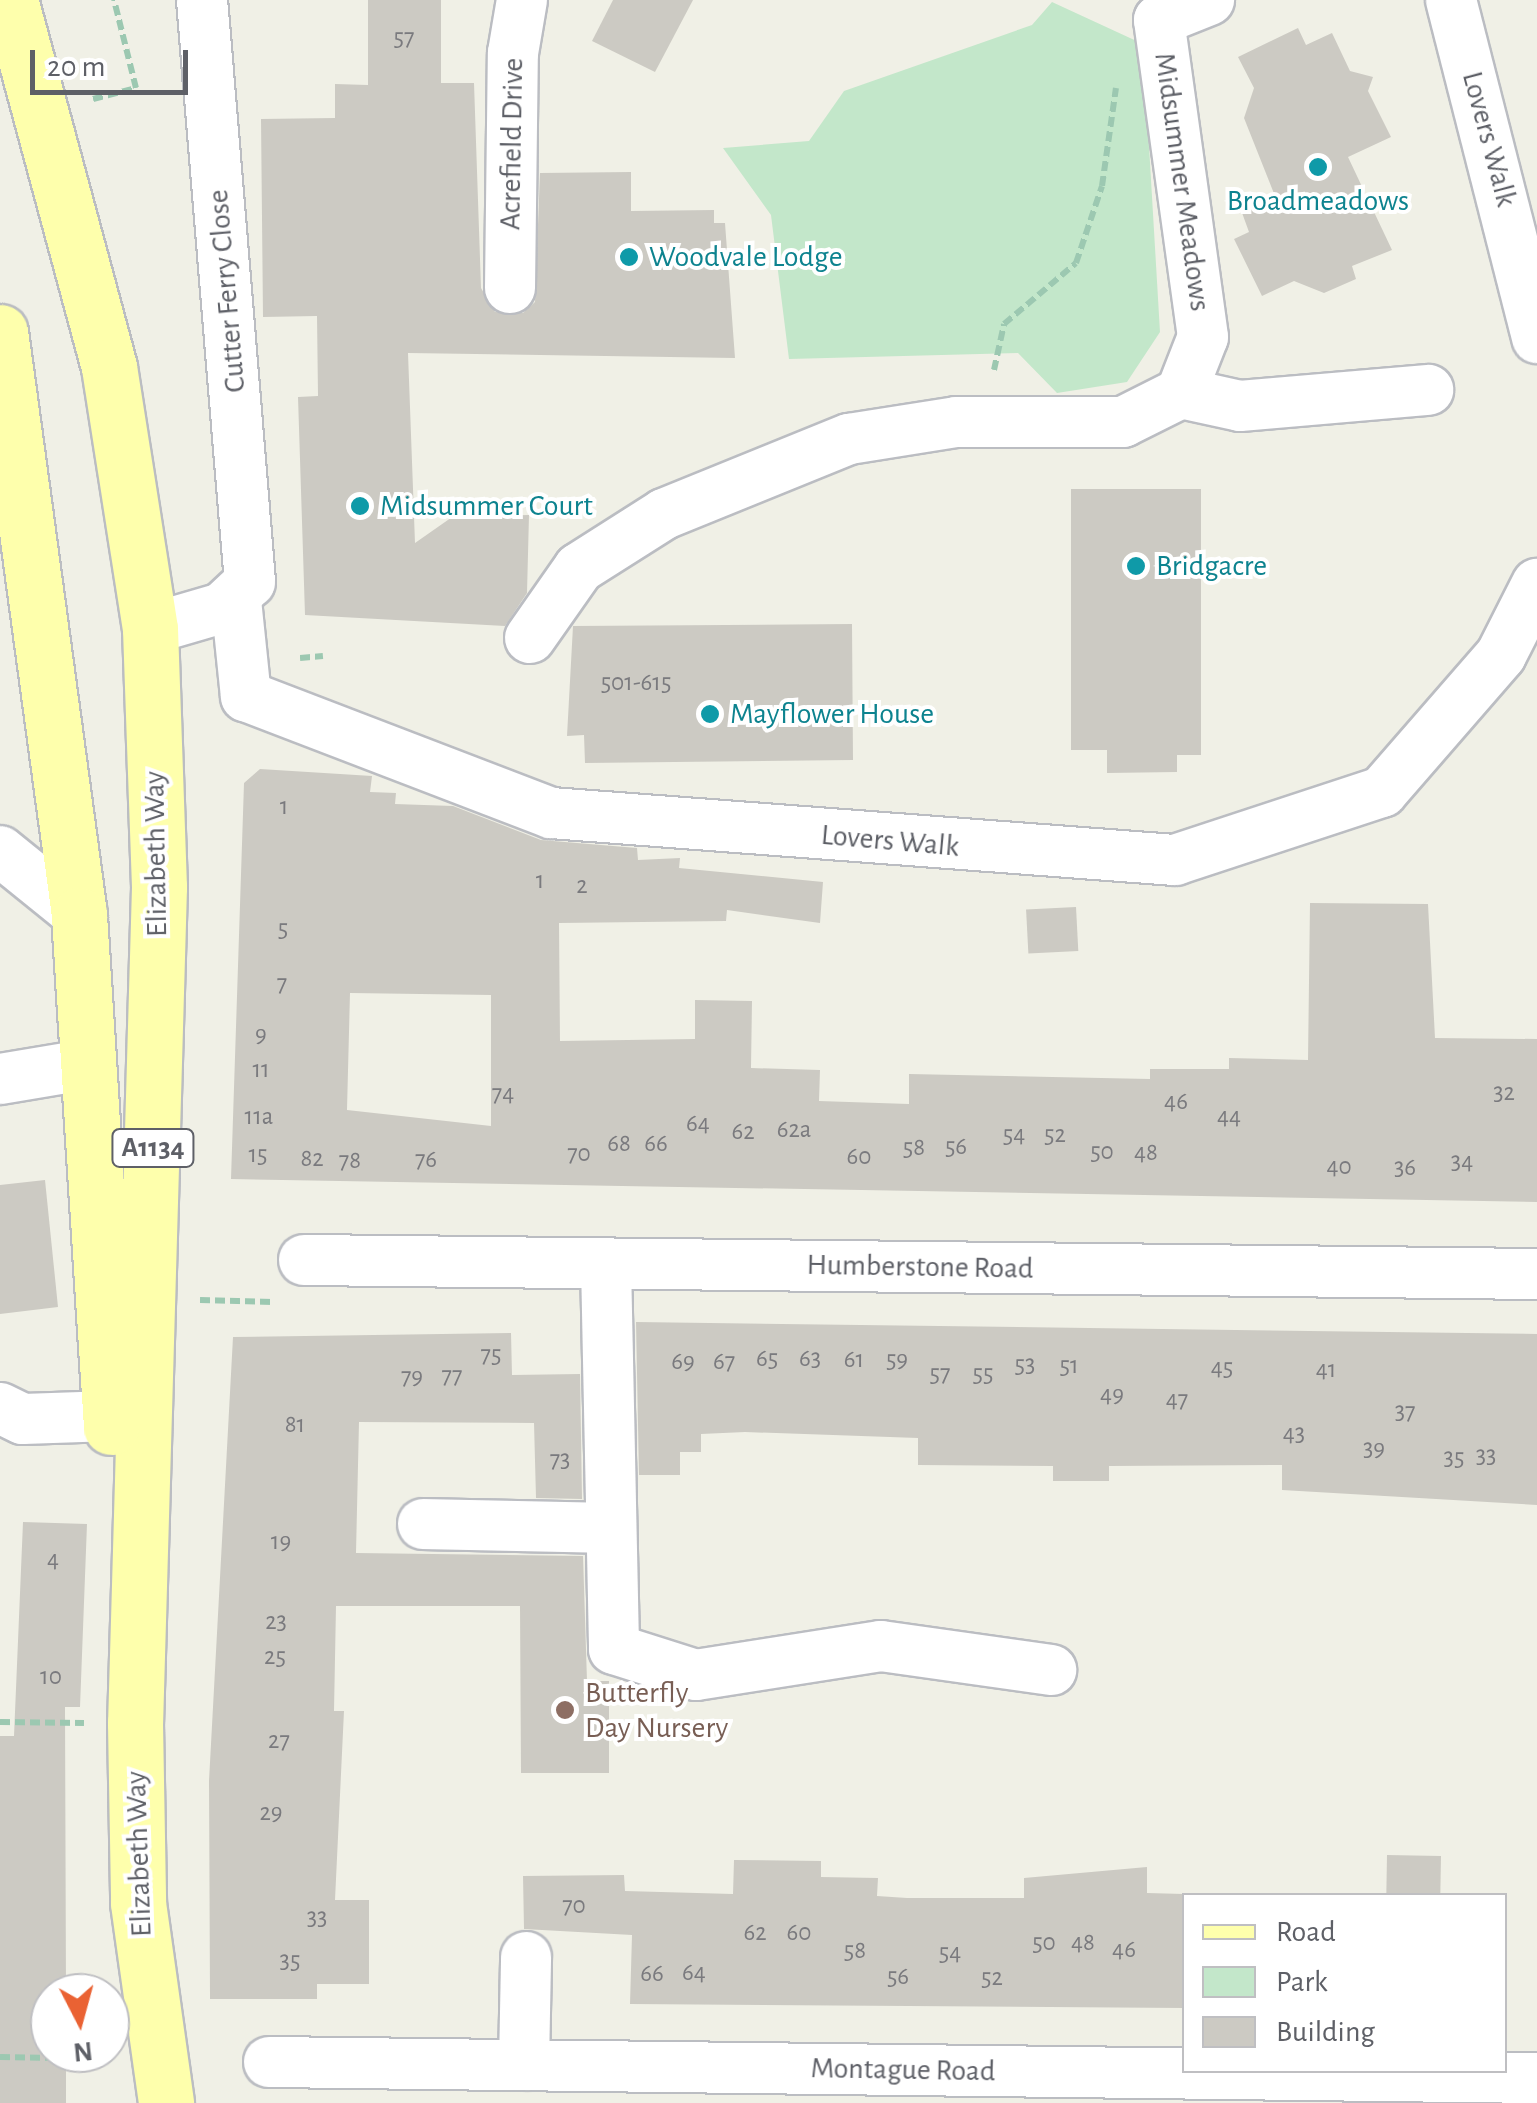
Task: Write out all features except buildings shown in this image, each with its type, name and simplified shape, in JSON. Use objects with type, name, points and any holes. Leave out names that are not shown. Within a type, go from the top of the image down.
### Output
[{"type":"main road","name":"Elizabeth Way","points":[[10,0],[67,128],[150,629],[159,887],[150,1299],[134,1724]]},
{"type":"main road","name":"Elizabeth Way","points":[[0,332],[79,915],[111,1416],[114,1610],[134,1724],[160,2081]]},
{"type":"street","name":"Cutter Ferry Close","points":[[202,0],[243,591]]},
{"type":"street","name":"Acrefield Drive","points":[[510,288],[522,0]]},
{"type":"street","name":"Midsummer Meadows","points":[[1181,393],[1204,336],[1159,20],[1209,0]]},
{"type":"street","name":"Lovers Walk","points":[[1450,0],[1537,338]]},
{"type":"street","points":[[530,638],[579,568],[664,514],[850,439],[992,422],[1124,422],[1181,393],[1240,406],[1428,390]]},
{"type":"street","name":"Lovers Walk","points":[[243,591],[246,696],[551,813],[1175,860],[1382,792],[1501,655],[1537,584]]},
{"type":"street","points":[[150,629],[243,591]]},
{"type":"street","points":[[0,852],[79,915]]},
{"type":"street","points":[[0,1079],[90,1064]]},
{"type":"street","name":"Humberstone Road","points":[[304,1260],[1537,1274]]},
{"type":"street","points":[[606,1264],[614,1649],[696,1675],[881,1646],[1051,1670]]},
{"type":"street","points":[[0,1408],[23,1419],[111,1416]]},
{"type":"street","points":[[424,1524],[610,1528]]},
{"type":"street","points":[[524,2064],[526,1957]]},
{"type":"street","name":"Montague Road","points":[[269,2062],[1537,2078]]},
{"type":"path","points":[[67,128],[136,88],[114,0]]},
{"type":"path","points":[[992,422],[1004,324],[1076,263],[1102,186],[1111,97],[1130,63],[1163,46]]},
{"type":"path","points":[[150,1299],[290,1302],[304,1260]]},
{"type":"path","points":[[0,1722],[134,1724]]},
{"type":"path","points":[[0,2058],[160,2081]]},
{"type":"green space","points":[[1052,2],[1143,44],[1160,332],[1127,382],[1057,393],[1018,353],[789,359],[771,215],[723,148],[809,141],[844,91],[1032,25]]},
{"type":"place","name":"Broadmeadows","points":[[1318,167]]},
{"type":"place","name":"Woodvale Lodge","points":[[629,257]]},
{"type":"place","name":"Midsummer Court","points":[[360,506]]},
{"type":"place","name":"Bridgacre","points":[[1136,566]]},
{"type":"place","name":"Mayflower House","points":[[710,714]]},
{"type":"place","name":"Butterfly Day Nursery","points":[[565,1710]]}]
